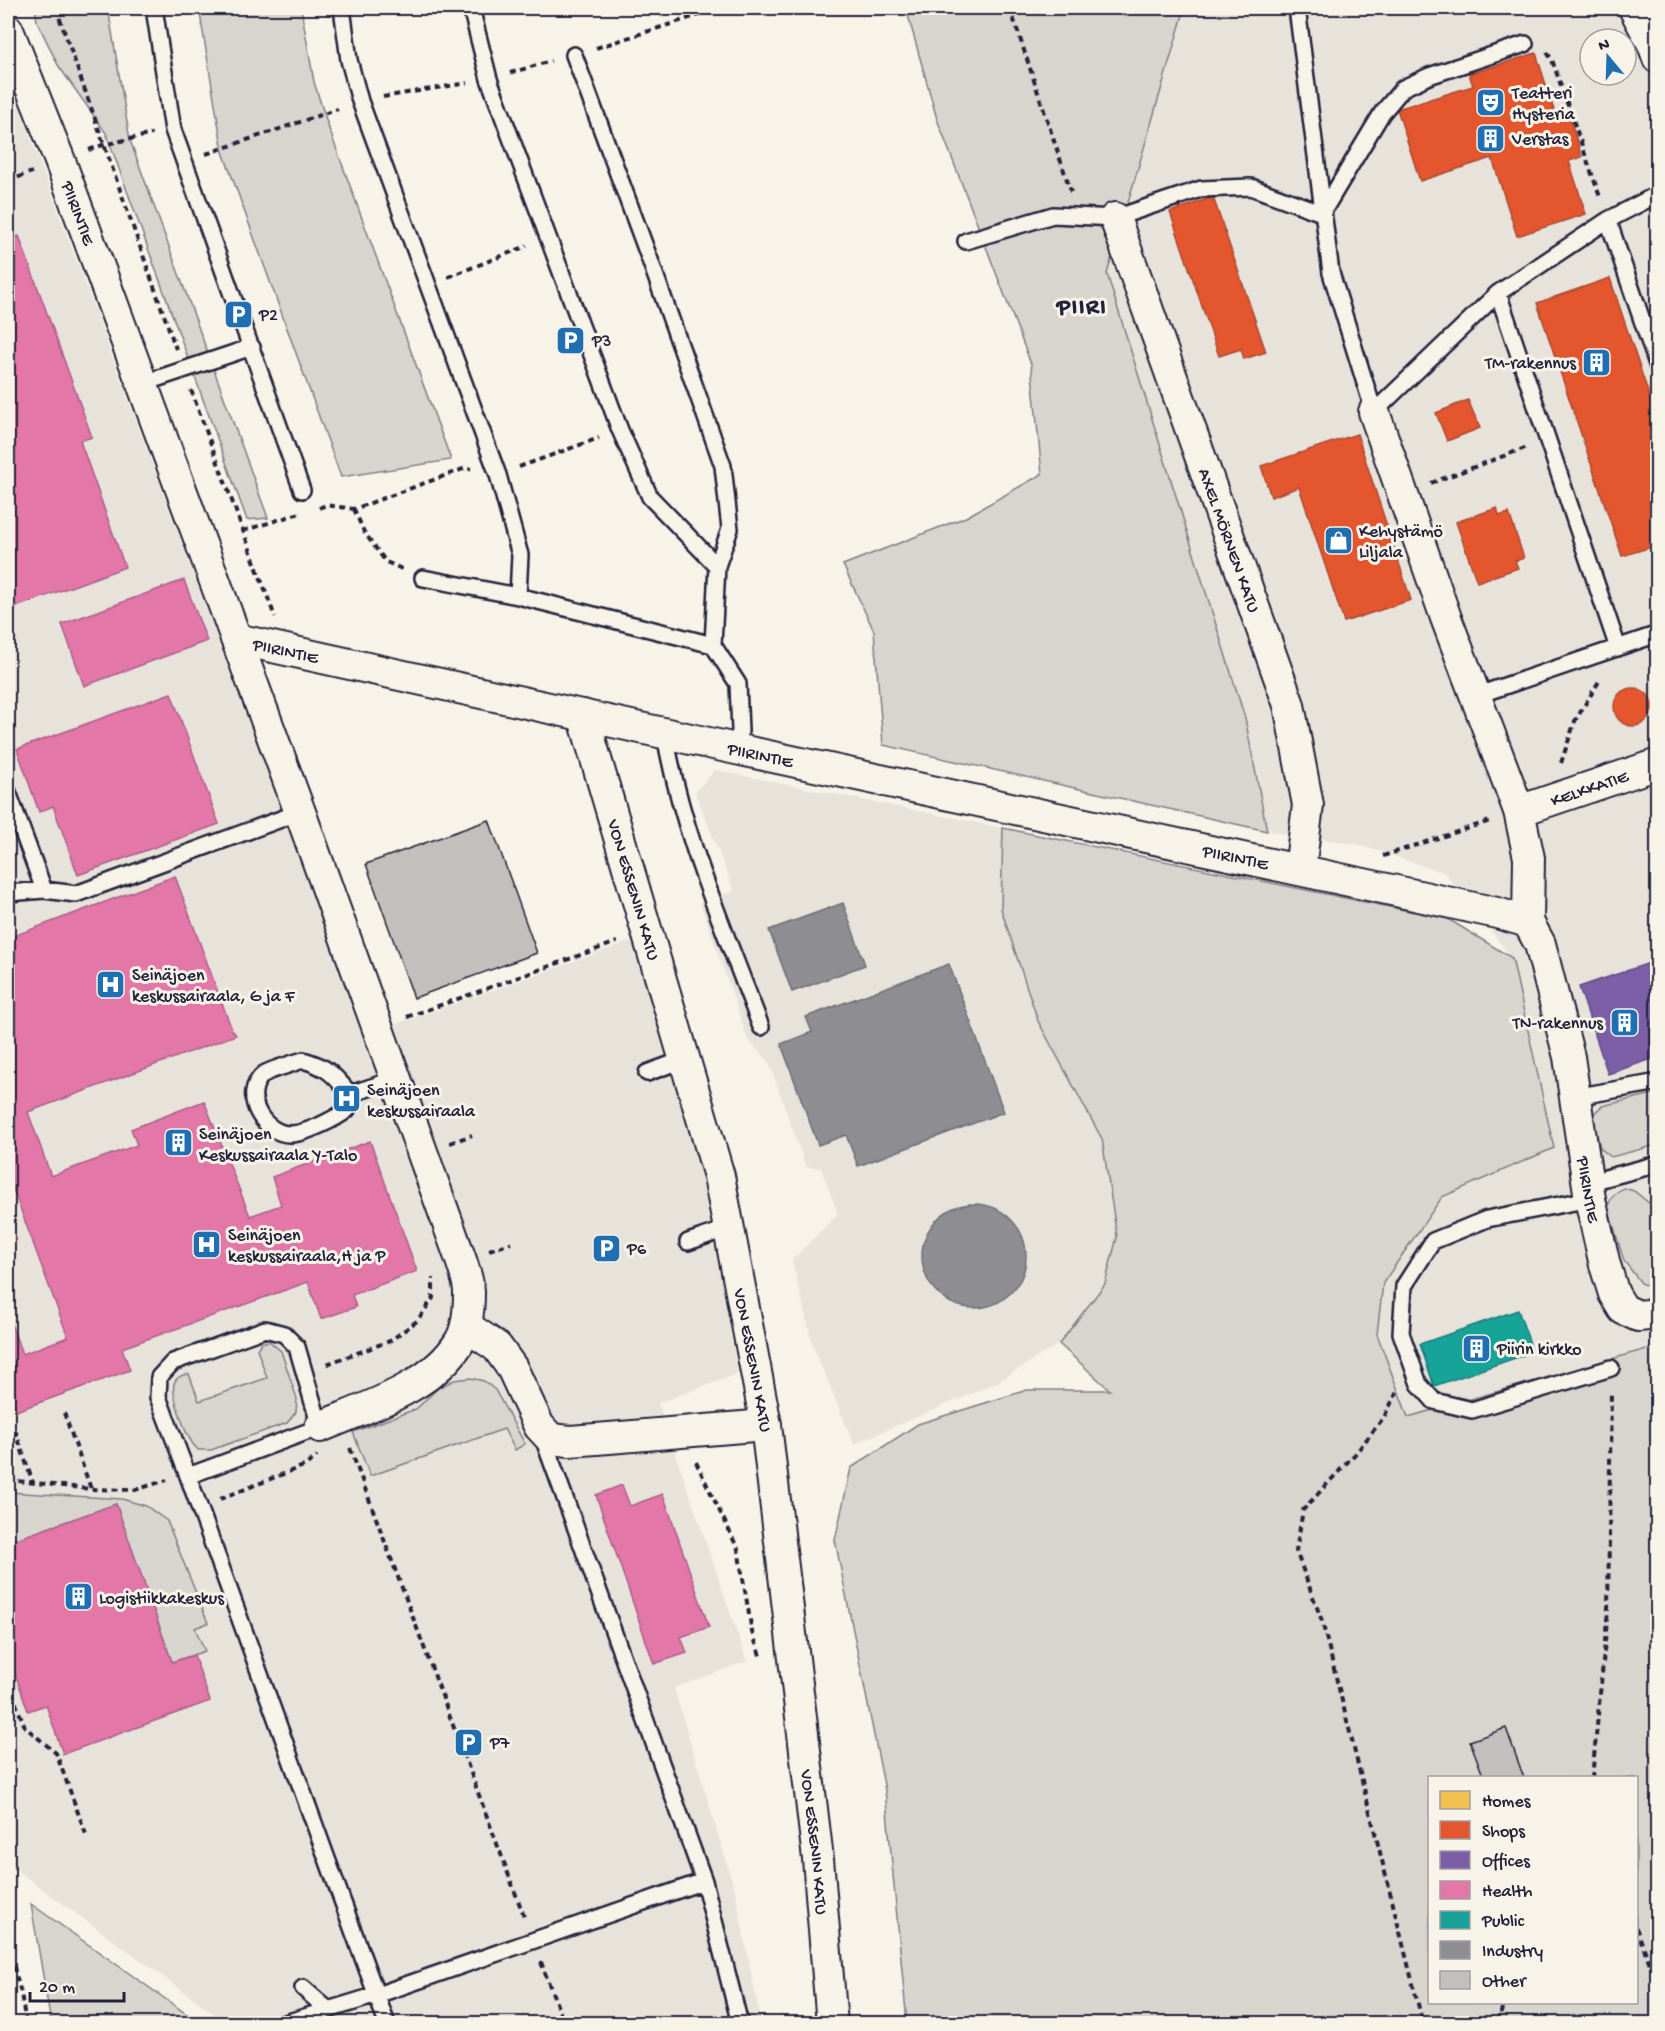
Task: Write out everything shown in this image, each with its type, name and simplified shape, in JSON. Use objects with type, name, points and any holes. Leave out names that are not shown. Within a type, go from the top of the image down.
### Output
[{"type":"street","points":[[1634,8],[1658,58]]},
{"type":"street","name":"PIIRINTIE","points":[[8,30],[60,161],[236,639],[1497,913],[1528,922],[1540,944],[1569,1057],[1589,1191],[1605,1265],[1614,1294],[1623,1309],[1638,1316],[1658,1314]]},
{"type":"street","name":"AXEL MÖRNEN KATU","points":[[1115,218],[1288,705],[1308,805],[1300,870]]},
{"type":"street","points":[[1374,412],[1475,696],[1519,811],[1529,858],[1528,922]]},
{"type":"street","points":[[236,639],[396,1078],[469,1290],[466,1326],[460,1341],[441,1364],[407,1390],[328,1432]]},
{"type":"street","name":"VON ESSENIN KATU","points":[[583,715],[719,1176],[729,1228],[766,1425],[818,1858],[832,2024]]},
{"type":"street","name":"KELKKATIE","points":[[1519,811],[1658,764]]},
{"type":"street","points":[[466,1326],[497,1347],[512,1368],[539,1426],[551,1439],[570,1441],[766,1425]]},
{"type":"lane","points":[[154,8],[173,130],[302,490]]},
{"type":"lane","points":[[342,8],[349,60],[360,101],[498,475],[520,555],[518,596]]},
{"type":"lane","points":[[471,8],[489,79],[620,430],[650,497],[717,566]]},
{"type":"lane","points":[[1297,8],[1331,273],[1374,412],[1498,293],[1608,220],[1658,194]]},
{"type":"lane","points":[[1322,213],[1382,113],[1403,88],[1429,76],[1525,44]]},
{"type":"lane","points":[[574,55],[723,466],[730,529],[717,566],[713,645],[738,684],[740,731],[736,749]]},
{"type":"lane","points":[[966,241],[1053,215],[1115,218],[1201,189],[1251,188],[1322,213]]},
{"type":"lane","points":[[1608,220],[1658,368]]},
{"type":"lane","points":[[1498,293],[1618,648]]},
{"type":"lane","points":[[141,384],[252,347]]},
{"type":"lane","points":[[423,578],[518,596],[713,645]]},
{"type":"lane","points":[[1475,696],[1658,634]]},
{"type":"lane","points":[[665,734],[671,771],[685,825],[761,1027]]},
{"type":"lane","points":[[8,792],[44,890]]},
{"type":"lane","points":[[8,893],[44,890],[76,894],[300,812]]},
{"type":"lane","points":[[647,1073],[685,1059]]},
{"type":"lane","points":[[303,1060],[321,1065],[350,1094],[347,1110],[332,1121],[291,1134],[271,1128],[260,1116],[253,1100],[256,1086],[264,1074],[303,1060]]},
{"type":"lane","points":[[350,1094],[396,1078]]},
{"type":"lane","points":[[1575,1097],[1658,1082]]},
{"type":"lane","points":[[1611,1368],[1472,1410],[1434,1401],[1419,1384],[1401,1333],[1404,1286],[1434,1241],[1487,1219],[1589,1191],[1658,1164]]},
{"type":"lane","points":[[688,1242],[729,1228]]},
{"type":"lane","points":[[188,1476],[328,1432],[297,1347],[284,1334],[265,1329],[173,1362],[159,1377],[158,1397],[387,2024]]},
{"type":"lane","points":[[539,1426],[704,1881],[740,2024]]},
{"type":"lane","points":[[282,2024],[377,1995],[704,1881]]},
{"type":"lane","points":[[303,1988],[327,2009]]},
{"type":"path","points":[[183,162],[360,101],[489,79],[574,55],[721,8]]},
{"type":"path","points":[[1010,8],[1079,216]]},
{"type":"path","points":[[1525,44],[1536,42],[1546,50],[1552,60],[1608,220]]},
{"type":"path","points":[[429,284],[548,238]]},
{"type":"path","points":[[1402,493],[1548,440]]},
{"type":"path","points":[[315,509],[326,506],[354,508],[364,532],[386,562],[423,578]]},
{"type":"path","points":[[243,531],[305,512]]},
{"type":"path","points":[[1549,801],[1575,721],[1618,648]]},
{"type":"path","points":[[1373,859],[1519,811]]},
{"type":"path","points":[[406,1018],[647,931]]},
{"type":"path","points":[[327,1365],[390,1341],[417,1321],[433,1298],[433,1270]]},
{"type":"path","points":[[198,1507],[306,1466],[328,1432],[338,1394],[324,1357]]},
{"type":"path","points":[[1411,1362],[1384,1417],[1356,1453],[1303,1510],[1296,1551],[1322,1621],[1423,2024]]},
{"type":"path","points":[[1592,1776],[1608,1610],[1611,1368]]},
{"type":"path","points":[[64,1413],[91,1489]]},
{"type":"path","points":[[15,1430],[33,1483]]},
{"type":"path","points":[[690,1430],[694,1459],[738,1549],[752,1632],[764,1665]]},
{"type":"path","points":[[328,1432],[347,1439],[564,2024]]},
{"type":"path","points":[[160,1471],[167,1489]]},
{"type":"path","points":[[8,1480],[91,1489],[135,1490],[188,1476]]},
{"type":"path","points":[[8,1683],[25,1727],[56,1753],[87,1838]]},
{"type":"path","points":[[1638,1933],[1658,1984]]},
{"type":"path","points":[[8,1946],[21,1993],[26,2024]]},
{"type":"path","points":[[1499,2024],[1503,2004]]},
{"type":"shaded area","points":[[35,8],[108,8],[130,140],[268,518],[247,520],[106,133],[58,65],[37,21]]},
{"type":"shaded area","points":[[199,8],[301,8],[314,82],[328,126],[451,460],[341,477],[223,152]]},
{"type":"shaded area","points":[[906,8],[1185,8],[1107,274],[1245,718],[1267,831],[883,745],[874,631],[843,565],[966,517],[1042,474],[1031,364],[937,119]]},
{"type":"shaded area","name":"PIIRI","points":[[1185,8],[1657,8],[1657,1346],[1408,1417],[1377,1334],[1383,1283],[1442,1197],[1554,1148],[1512,958],[1445,873],[1356,844],[1267,831],[1245,718],[1107,274]]},
{"type":"shaded area","name":"Seinäjoen keskussairaala","points":[[19,106],[365,1035],[640,938],[701,1163],[738,1374],[658,1403],[747,1661],[674,1688],[736,1894],[761,2023],[213,2023],[223,2020],[8,1864],[8,110]]},
{"type":"shaded area","points":[[715,770],[1003,828],[1001,909],[1038,1021],[1102,1139],[1117,1237],[1105,1284],[1059,1344],[994,1384],[854,1444],[813,1346],[792,1260],[838,1214],[821,1168],[806,1167],[768,1060],[748,1040],[700,902],[734,891],[695,792]]},
{"type":"shaded area","points":[[1003,828],[1448,919],[1512,958],[1554,1148],[1442,1197],[1383,1283],[1377,1334],[1408,1417],[1657,1346],[1657,2023],[907,2023],[885,1790],[835,1540],[851,1468],[918,1424],[1027,1390],[1110,1390],[1059,1344],[1105,1284],[1117,1237],[1102,1139],[1038,1021],[1001,909]]},
{"type":"shaded area","points":[[1657,1093],[1657,1145],[1611,1157],[1600,1148],[1592,1115],[1602,1106]]},
{"type":"shaded area","points":[[1624,1188],[1634,1191],[1649,1203],[1657,1201],[1657,1287],[1642,1284],[1624,1261],[1608,1208],[1613,1196]]},
{"type":"shaded area","points":[[269,1341],[281,1351],[297,1399],[296,1412],[287,1423],[211,1450],[198,1450],[184,1427],[174,1393],[174,1383],[182,1376],[189,1374],[199,1401],[267,1378],[257,1349],[261,1343]]},
{"type":"shaded area","points":[[470,1378],[484,1381],[495,1390],[525,1444],[515,1450],[504,1429],[370,1476],[353,1432],[416,1409],[438,1388],[454,1380]]},
{"type":"shaded area","points":[[8,1492],[122,1499],[146,1506],[167,1521],[208,1623],[195,1628],[205,1651],[172,1662],[116,1504],[8,1542]]},
{"type":"shaded area","points":[[31,1904],[195,2020],[182,2024],[51,2023]]},
{"type":"building: Homes","points":[[634,8],[652,8],[636,13]]},
{"type":"building: Shops","name":"Verstas","points":[[1536,53],[1557,120],[1569,116],[1582,157],[1569,161],[1586,214],[1517,236],[1492,158],[1420,181],[1397,109],[1473,86],[1469,74]]},
{"type":"building: Shops","points":[[1213,197],[1266,352],[1244,359],[1241,349],[1219,356],[1170,212]]},
{"type":"building: Shops","name":"TM-rakennus","points":[[1610,278],[1658,422],[1658,545],[1622,556],[1537,303]]},
{"type":"building: Shops","points":[[1468,400],[1480,428],[1447,441],[1436,413]]},
{"type":"building: Shops","points":[[1357,434],[1411,600],[1344,622],[1299,487],[1271,497],[1261,466]]},
{"type":"building: Shops","points":[[1497,508],[1499,516],[1509,513],[1524,558],[1515,561],[1518,568],[1477,582],[1456,522]]},
{"type":"building: Shops","points":[[1633,688],[1647,693],[1652,707],[1647,721],[1633,726],[1619,721],[1614,707],[1619,693]]},
{"type":"building: Offices","name":"TN-rakennus","points":[[1658,960],[1658,1057],[1608,1074],[1579,987]]},
{"type":"building: Health","points":[[19,236],[92,437],[80,441],[125,567],[8,610],[8,240]]},
{"type":"building: Health","points":[[184,580],[207,641],[84,686],[62,624]]},
{"type":"building: Health","points":[[171,693],[219,824],[78,875],[53,806],[39,812],[17,749]]},
{"type":"building: Health","name":"Seinäjoen keskussairaala,H ja P","points":[[175,876],[232,1030],[236,1035],[28,1112],[51,1176],[137,1145],[131,1129],[204,1101],[250,1216],[281,1205],[272,1177],[370,1141],[417,1271],[352,1295],[356,1307],[321,1319],[308,1282],[122,1348],[130,1370],[16,1411],[8,1387],[8,1315],[22,1354],[68,1337],[10,1181],[8,1182],[8,938]]},
{"type":"building: Health","points":[[622,1485],[630,1506],[663,1494],[709,1627],[681,1637],[687,1653],[654,1664],[596,1495]]},
{"type":"building: Health","name":"Logistiikkakeskus","points":[[116,1504],[172,1662],[194,1655],[210,1701],[63,1754],[46,1705],[28,1711],[8,1652],[8,1542]]},
{"type":"building: Public","name":"Piirin kirkko","points":[[1518,1310],[1533,1352],[1434,1386],[1420,1344]]},
{"type":"building: Industry","points":[[843,903],[865,965],[792,992],[769,930]]},
{"type":"building: Industry","points":[[949,964],[1004,1112],[858,1166],[846,1135],[818,1145],[781,1044],[812,1032],[806,1017]]},
{"type":"building: Industry","points":[[974,1204],[994,1208],[1011,1219],[1022,1236],[1026,1256],[1022,1276],[1011,1293],[994,1304],[974,1308],[954,1304],[937,1293],[926,1276],[922,1256],[926,1236],[937,1219],[954,1208]]},
{"type":"building: Other","points":[[489,820],[537,953],[414,998],[366,864]]},
{"type":"building: Other","points":[[1506,1728],[1523,1776],[1483,1776],[1470,1741]]},
{"type":"place","name":"Teatteri Hysteria","points":[[1491,102]]},
{"type":"place","name":"Verstas","points":[[1491,138]]},
{"type":"place","name":"P2","points":[[238,314]]},
{"type":"place","name":"P3","points":[[571,340]]},
{"type":"place","name":"TM-rakennus","points":[[1597,362]]},
{"type":"place","name":"Kehystämö Liljala","points":[[1338,540]]},
{"type":"place","name":"Seinäjoen keskussairaala, G ja F","points":[[111,984]]},
{"type":"place","name":"TN-rakennus","points":[[1624,1022]]},
{"type":"place","name":"Seinäjoen keskussairaala","points":[[346,1099]]},
{"type":"place","name":"Seinäjoen Keskussairaala Y-Talo","points":[[178,1143]]},
{"type":"place","name":"Seinäjoen keskussairaala,H ja P","points":[[207,1244]]},
{"type":"place","name":"P6","points":[[606,1248]]},
{"type":"place","name":"Piirin kirkko","points":[[1476,1348]]},
{"type":"place","name":"Logistiikkakeskus","points":[[78,1597]]},
{"type":"place","name":"P7","points":[[469,1742]]},
{"type":"district","name":"PIIRI","points":[[1082,305]]}]
